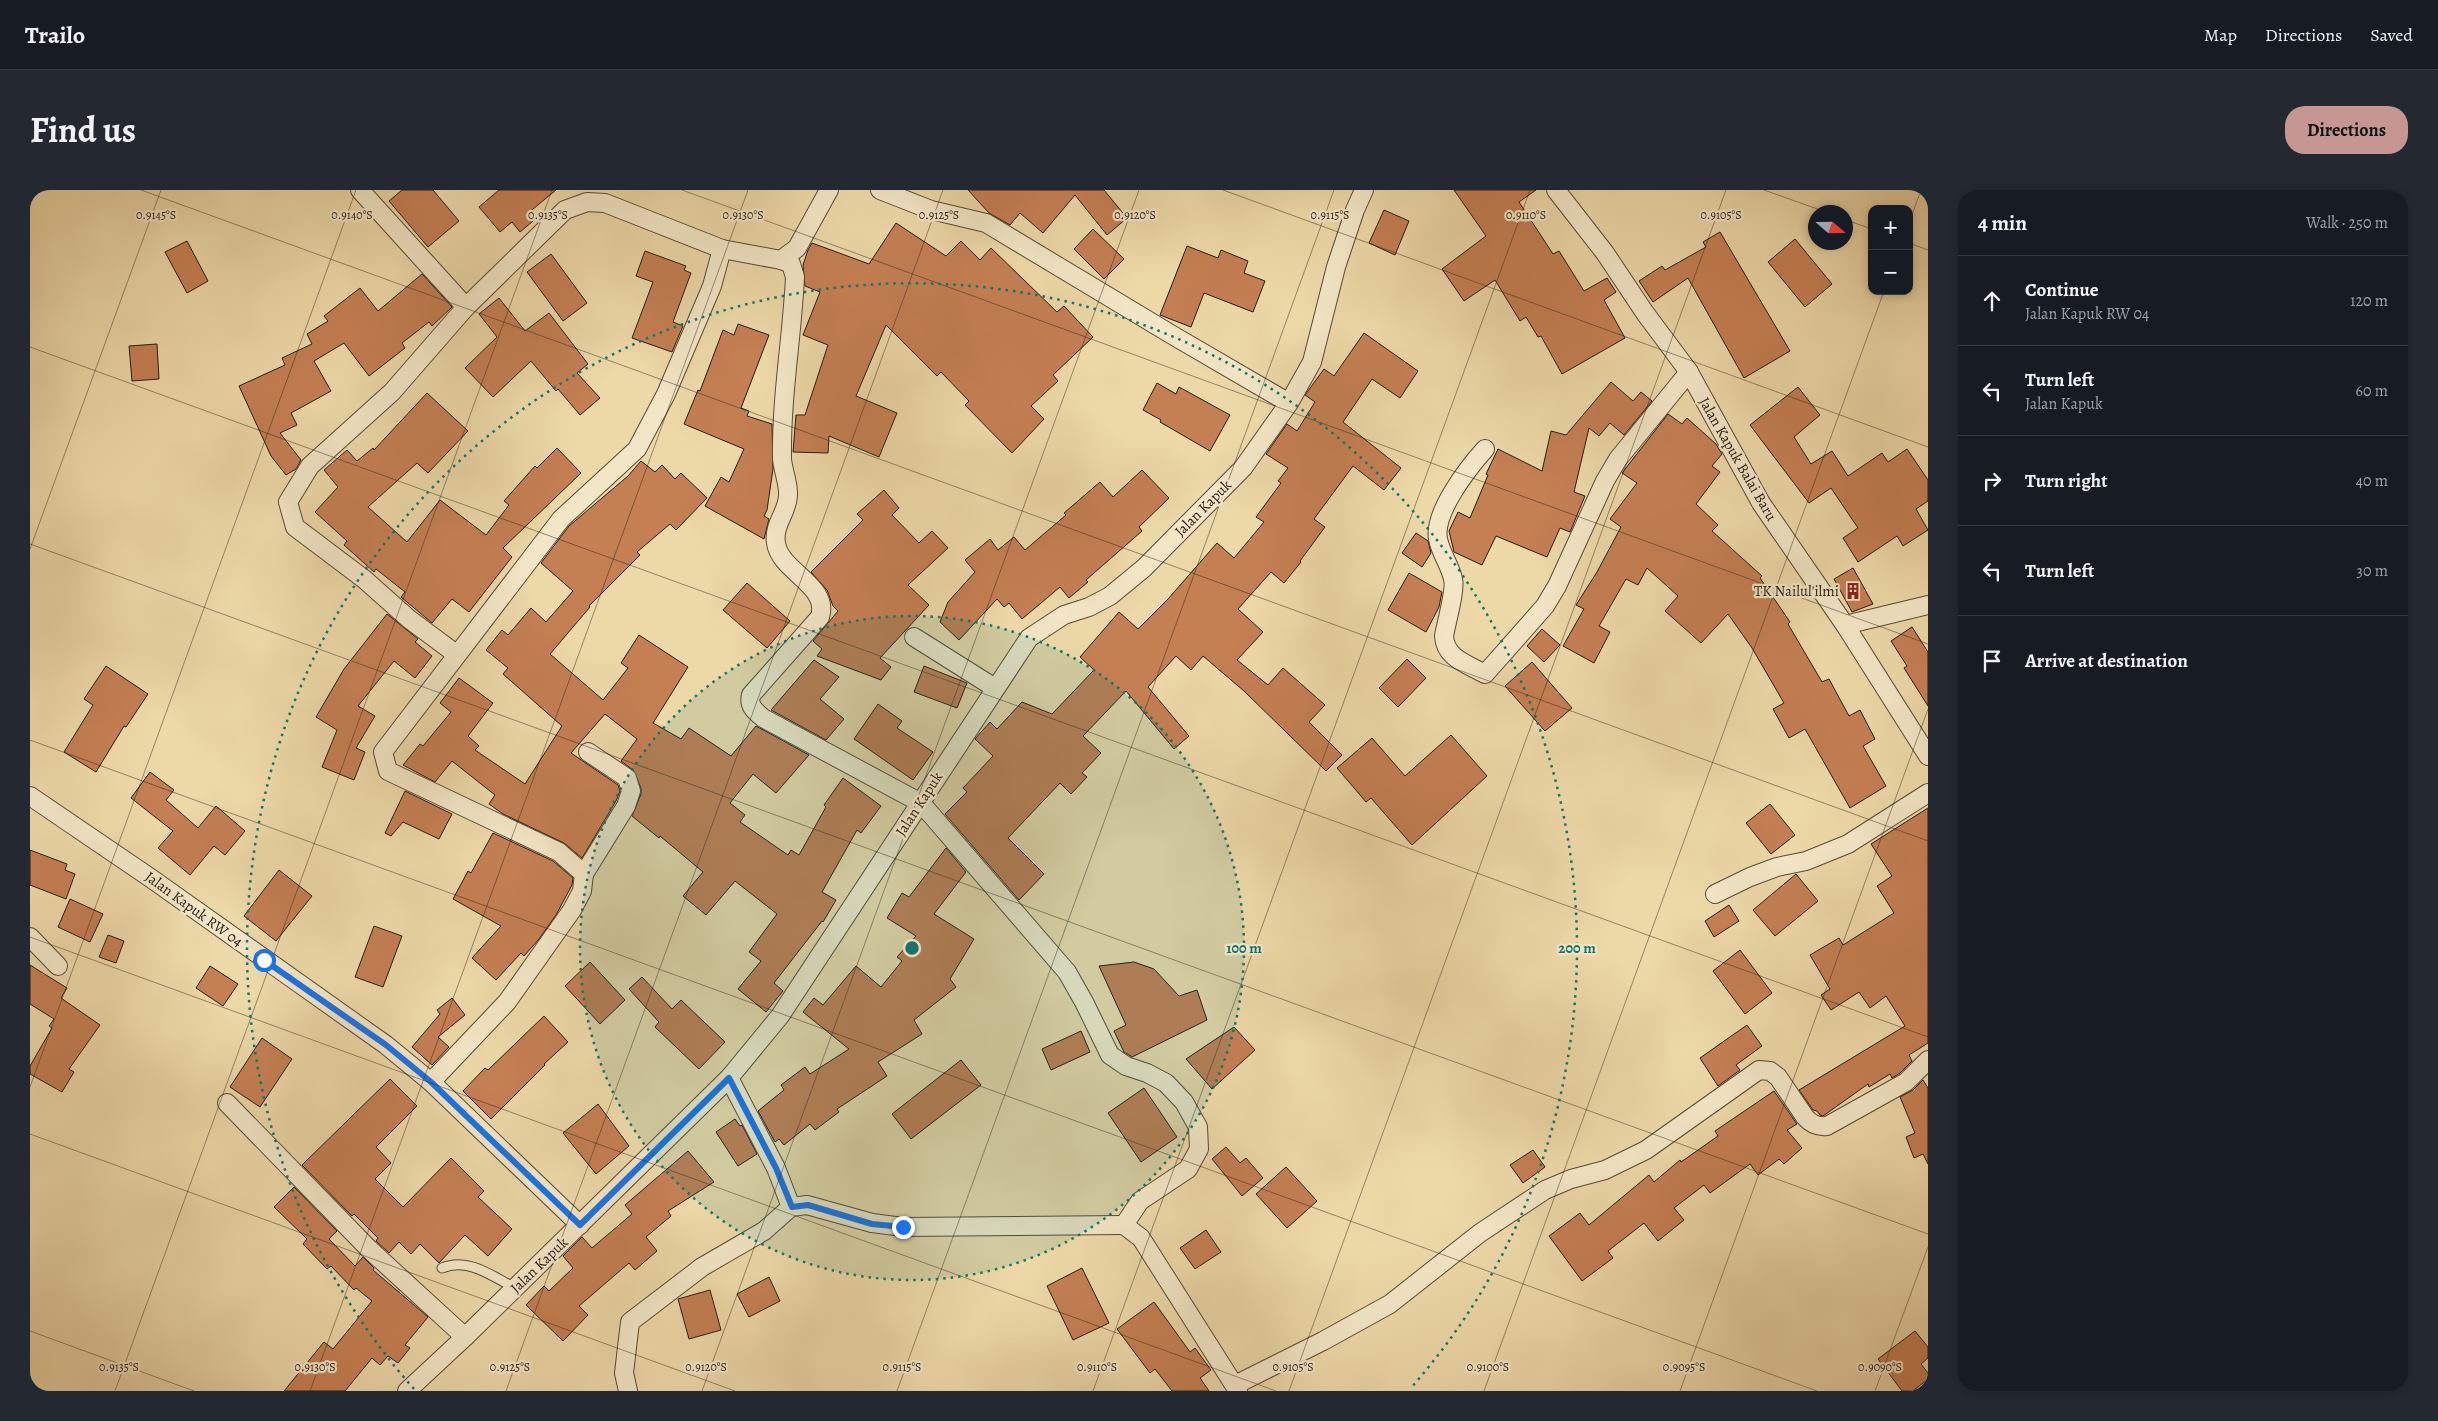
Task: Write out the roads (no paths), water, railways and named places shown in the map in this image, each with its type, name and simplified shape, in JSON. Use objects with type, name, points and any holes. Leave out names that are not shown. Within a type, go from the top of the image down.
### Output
[{"type":"street","points":[[360,190],[466,307]]},
{"type":"street","points":[[781,260],[797,248],[829,190]]},
{"type":"street","points":[[880,190],[931,210],[986,223],[1289,403]]},
{"type":"street","name":"Jalan Kapuk","points":[[406,1391],[465,1337],[729,1078],[780,1016],[1029,638],[1064,615],[1089,607],[1110,596],[1144,568],[1243,468],[1289,403],[1312,362],[1336,267],[1364,190]]},
{"type":"street","name":"Jalan Kapuk Balai Baru","points":[[1556,190],[1605,253],[1645,313],[1689,372],[1761,503],[1845,625],[1928,756]]},
{"type":"street","points":[[456,654],[409,619],[364,579],[295,527],[288,502],[310,466],[392,392],[466,307],[564,210],[587,202],[605,203],[722,249],[781,260],[791,264],[795,277],[782,460],[788,497],[776,527],[776,544],[785,561],[820,599],[823,608],[820,617],[750,695],[749,700],[752,707],[763,718],[920,803],[1067,972],[1110,1055],[1126,1066],[1166,1082],[1184,1102],[1198,1126],[1199,1149],[1188,1169],[1140,1202],[1124,1225]]},
{"type":"street","points":[[584,874],[558,852],[388,771],[383,752],[561,518],[636,449],[666,394],[712,286],[722,249]]},
{"type":"street","points":[[1485,449],[1472,464],[1453,493],[1437,528],[1438,540],[1454,580],[1444,645],[1450,655],[1485,674],[1545,606],[1558,586],[1605,481],[1618,459],[1689,372]]},
{"type":"street","points":[[1845,625],[1928,605]]},
{"type":"street","points":[[914,637],[995,688]]},
{"type":"street","points":[[431,1082],[507,1002],[572,910],[582,891],[584,874],[626,806],[631,791],[627,778],[588,752]]},
{"type":"street","points":[[1715,894],[1776,867],[1806,861],[1848,844],[1928,793]]},
{"type":"street","name":"Jalan Kapuk RW 04","points":[[30,797],[152,879],[386,1045],[431,1082],[580,1225]]},
{"type":"street","points":[[30,937],[58,966]]},
{"type":"street","points":[[628,1391],[624,1373],[630,1322],[702,1267],[764,1232],[792,1207],[808,1205],[872,1224],[903,1227],[1124,1225],[1141,1238],[1237,1388],[1390,1304],[1480,1233],[1545,1190],[1570,1180],[1605,1170],[1646,1150],[1759,1070],[1770,1071],[1778,1078],[1809,1122],[1820,1126],[1827,1126],[1906,1082],[1928,1060]]},
{"type":"street","points":[[729,1078],[776,1168],[792,1207]]},
{"type":"street","points":[[227,1103],[369,1249],[465,1337]]},
{"type":"lane","points":[[442,1268],[454,1263],[466,1264],[515,1288]]},
{"type":"place","name":"TK Nailul'ilmi","points":[[1853,591]]}]
